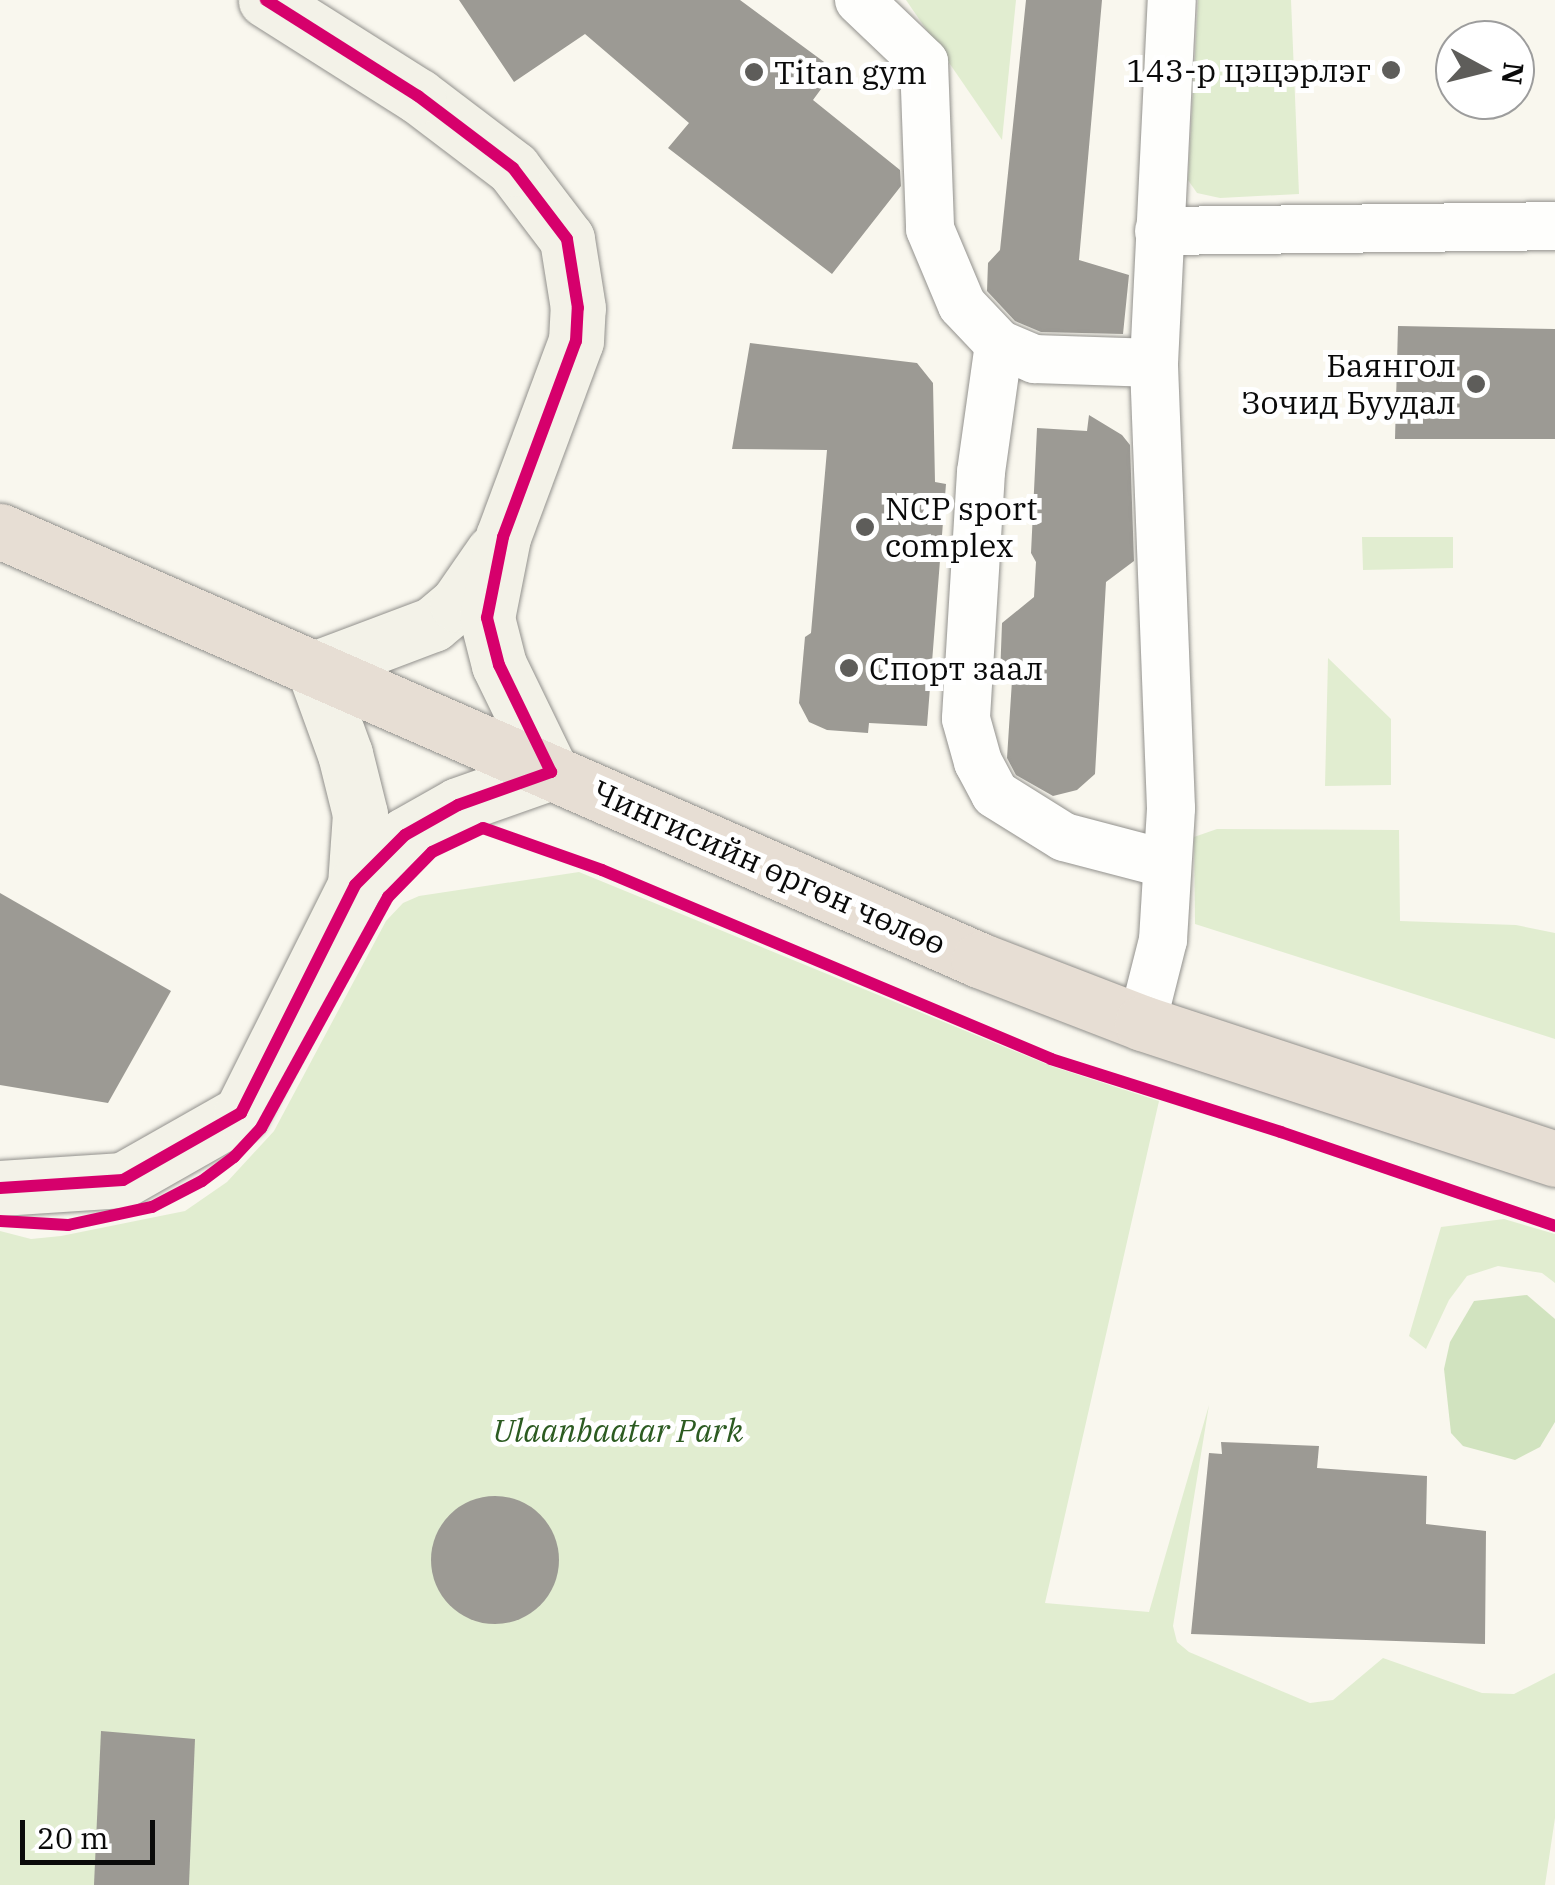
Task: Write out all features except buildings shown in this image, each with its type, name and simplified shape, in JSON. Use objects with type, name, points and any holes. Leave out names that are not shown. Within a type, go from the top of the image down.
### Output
[{"type":"highway","name":"Чингисийн өргөн чөлөө","points":[[0,531],[978,960],[1142,1023],[1555,1159]]},
{"type":"street","points":[[0,1188],[122,1180],[241,1114],[355,885],[405,836],[458,805],[552,772],[499,665],[488,618],[504,537],[576,341],[578,308],[567,239],[513,168],[418,96],[266,0]]},
{"type":"street","points":[[859,0],[924,62],[930,228],[962,305],[1000,344],[1035,359],[1154,363]]},
{"type":"street","points":[[1142,1023],[1163,940],[1171,808],[1154,363],[1172,0]]},
{"type":"street","points":[[1158,230],[1555,226]]},
{"type":"street","points":[[1000,344],[981,472],[966,719],[978,762],[995,794],[1064,837],[1168,864]]},
{"type":"street","points":[[355,885],[360,814],[345,754],[314,669],[434,624],[457,604],[504,537]]},
{"type":"green space","points":[[906,0],[1016,0],[1002,140]]},
{"type":"green space","points":[[1198,0],[1291,0],[1299,194],[1220,198],[1197,193],[1188,180]]},
{"type":"green space","points":[[1362,537],[1453,537],[1453,568],[1363,570]]},
{"type":"green space","points":[[1328,658],[1391,719],[1391,785],[1325,786]]},
{"type":"green space","points":[[1217,829],[1399,830],[1400,921],[1516,925],[1555,933],[1555,1039],[1195,924],[1194,837]]},
{"type":"green space","name":"Ulaanbaatar Park","points":[[579,872],[1051,1066],[1159,1101],[1045,1603],[1149,1612],[1209,1405],[1173,1626],[1177,1642],[1189,1652],[1310,1703],[1333,1700],[1383,1658],[1482,1693],[1514,1694],[1555,1673],[1555,1818],[1545,1885],[0,1885],[0,1231],[31,1239],[61,1236],[185,1211],[227,1182],[274,1131],[386,921],[403,903],[419,896]]},
{"type":"green space","points":[[1504,1219],[1555,1234],[1555,1283],[1542,1273],[1498,1266],[1467,1276],[1449,1300],[1426,1349],[1409,1336],[1441,1227]]},
{"type":"green space","points":[[1527,1295],[1555,1319],[1555,1422],[1540,1447],[1515,1460],[1463,1446],[1451,1433],[1444,1369],[1450,1342],[1474,1301]]},
{"type":"cycle path","points":[[0,1188],[123,1180],[241,1113],[355,885],[405,835],[458,805],[551,772],[499,665],[487,618],[503,537],[576,341],[578,308],[567,239],[513,168],[418,96],[266,0]]},
{"type":"cycle path","points":[[0,1221],[68,1225],[152,1207],[202,1181],[234,1157],[261,1128],[388,897],[432,852],[483,828],[602,870],[1051,1059],[1281,1132],[1555,1226]]},
{"type":"place","name":"143-р цэцэрлэг","points":[[1391,70]]},
{"type":"place","name":"Titan gym","points":[[754,72]]},
{"type":"place","name":"Баянгол Зочид Буудал","points":[[1476,384]]},
{"type":"place","name":"NCP sport complex","points":[[865,527]]},
{"type":"place","name":"Спорт заал","points":[[849,668]]}]
